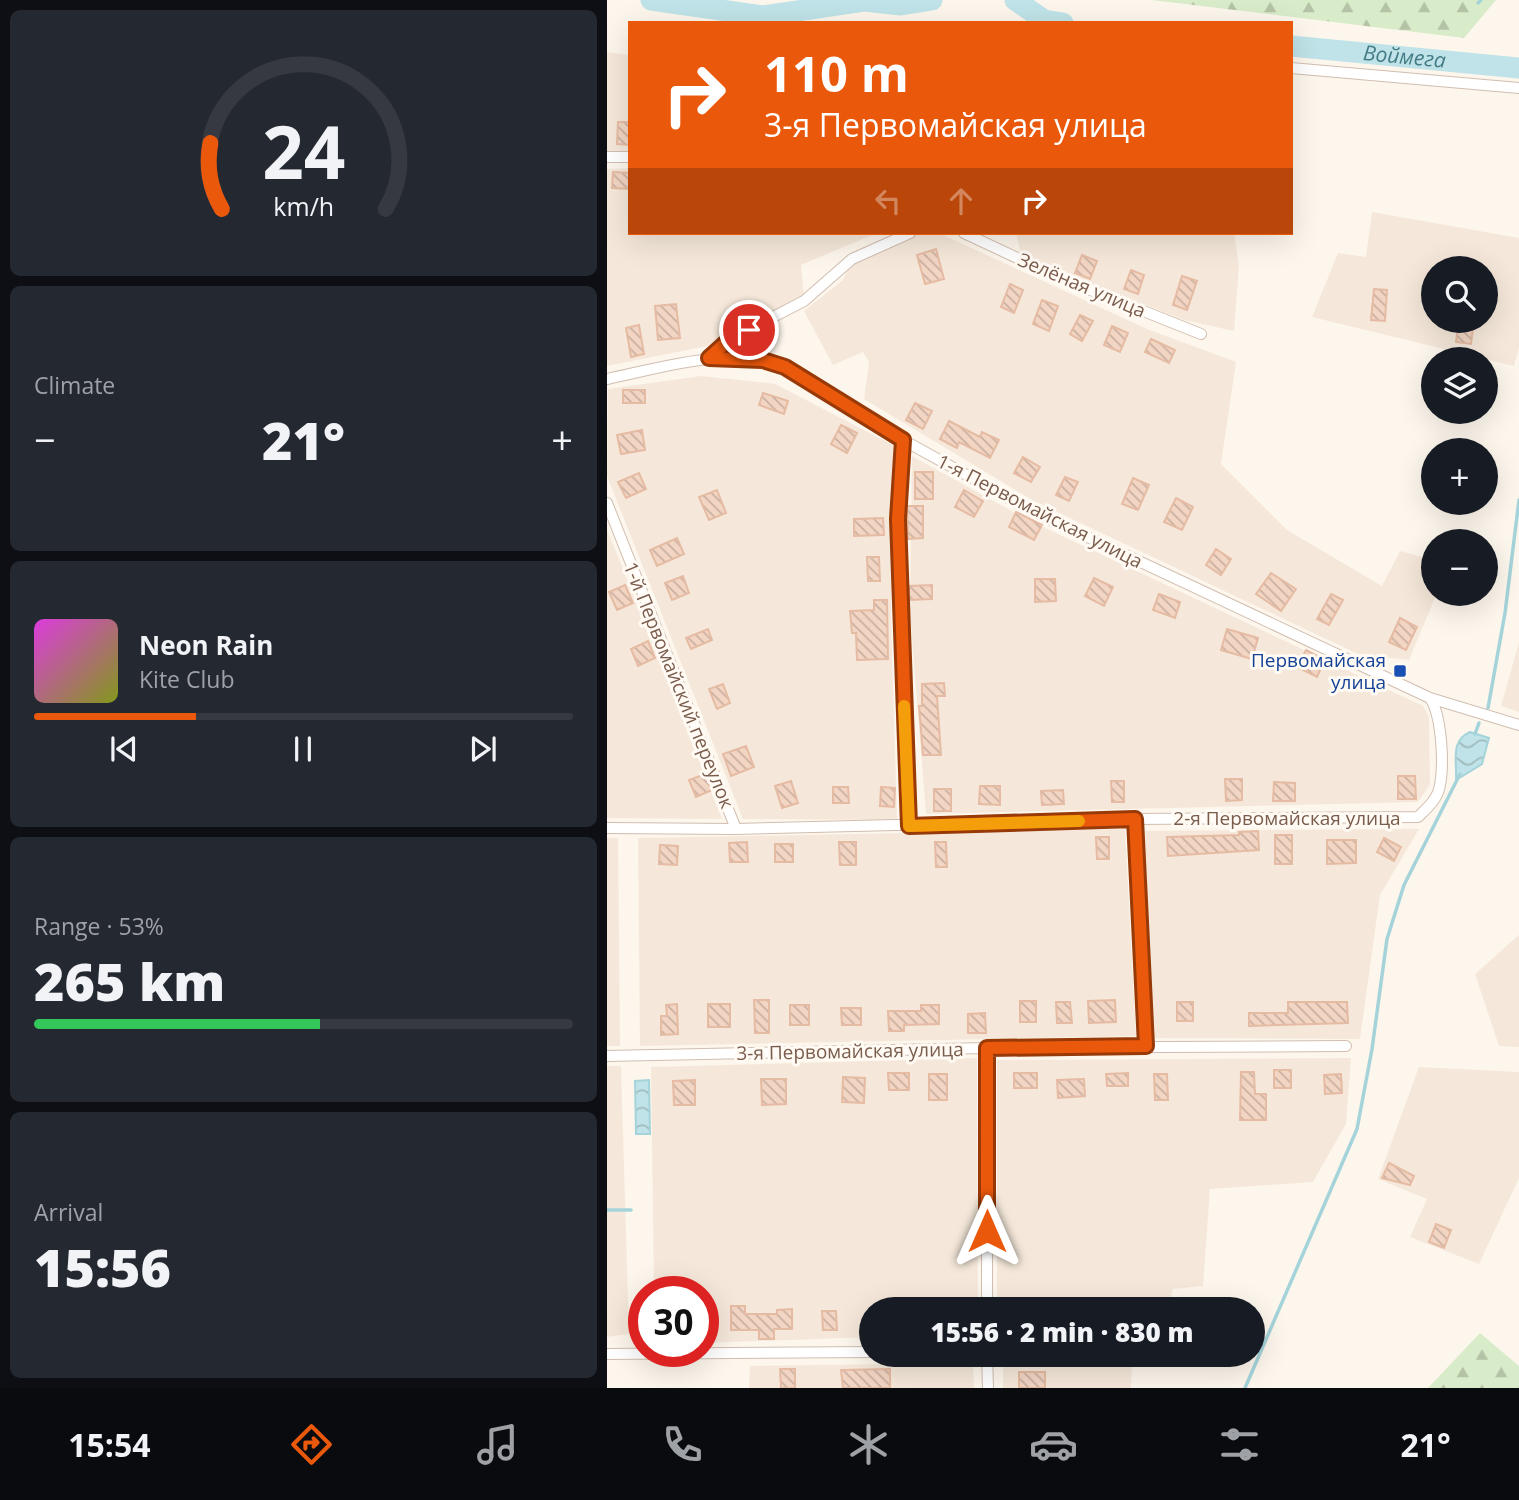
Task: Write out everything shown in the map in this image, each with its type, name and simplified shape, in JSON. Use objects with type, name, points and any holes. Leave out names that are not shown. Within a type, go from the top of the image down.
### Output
[{"type":"street","points":[[1293,68],[1519,88]]},
{"type":"street","points":[[607,157],[628,158]]},
{"type":"street","points":[[709,358],[729,340],[804,301],[852,259],[906,235]]},
{"type":"street","name":"Зелёная улица","points":[[968,235],[1058,277],[1201,334]]},
{"type":"street","name":"1-я Первомайская улица","points":[[607,379],[709,358],[763,360],[785,367],[903,440],[1030,510],[1430,698],[1519,725]]},
{"type":"street","points":[[903,440],[898,519],[909,826]]},
{"type":"street","name":"1-й Первомайский переулок","points":[[607,503],[736,829]]},
{"type":"street","name":"2-я Первомайская улица","points":[[607,828],[736,829],[1135,819],[1418,817],[1435,799],[1440,786],[1439,715],[1430,698]]},
{"type":"street","points":[[1135,819],[1146,1046]]},
{"type":"street","name":"3-я Первомайская улица","points":[[607,1056],[987,1048],[1346,1046]]},
{"type":"street","points":[[987,1048],[987,1297]]},
{"type":"street","points":[[607,1354],[859,1352]]},
{"type":"street","points":[[987,1367],[988,1388]]},
{"type":"shaded area","points":[[607,52],[628,55],[628,153],[607,153]]},
{"type":"shaded area","points":[[628,168],[628,235],[872,235],[801,265],[804,296],[707,346],[607,366],[607,169]]},
{"type":"shaded area","points":[[1372,212],[1519,238],[1519,347],[1514,366],[1498,362],[1498,347],[1436,347],[1312,317],[1338,253],[1366,257]]},
{"type":"shaded area","points":[[914,235],[943,235],[1147,329],[1236,362],[1221,464],[1287,530],[1382,586],[1400,551],[1421,557],[1421,606],[1432,606],[1409,660],[1358,654],[1034,501],[864,399],[869,362],[863,352],[833,365],[804,311],[843,280],[850,265]]},
{"type":"shaded area","points":[[1016,235],[1234,235],[1239,266],[1234,331],[1184,320],[1021,255]]},
{"type":"shaded area","points":[[701,376],[775,384],[893,445],[891,614],[897,820],[743,819],[607,476],[608,389]]},
{"type":"shaded area","points":[[912,456],[1026,519],[1423,706],[1429,717],[1430,784],[1418,802],[926,814],[910,613]]},
{"type":"shaded area","points":[[607,529],[722,819],[607,818]]},
{"type":"shaded area","points":[[1519,642],[1519,712],[1501,706]]},
{"type":"shaded area","points":[[1125,829],[1136,1036],[640,1046],[638,838]]},
{"type":"shaded area","points":[[1419,829],[1380,895],[1360,1039],[1151,1038],[1145,831]]},
{"type":"shaded area","points":[[607,838],[618,838],[620,1046],[607,1046]]},
{"type":"shaded area","points":[[1519,935],[1519,1047],[1499,1046],[1475,974]]},
{"type":"shaded area","points":[[977,1058],[978,1297],[859,1297],[859,1337],[719,1342],[719,1276],[654,1276],[651,1067]]},
{"type":"shaded area","points":[[1351,1058],[1346,1124],[1313,1182],[1210,1189],[1203,1286],[1173,1289],[1171,1297],[997,1297],[997,1060]]},
{"type":"shaded area","points":[[607,1066],[621,1066],[628,1334],[607,1337]]},
{"type":"shaded area","points":[[1419,1067],[1519,1072],[1519,1178],[1479,1264],[1410,1237],[1427,1199],[1378,1179]]},
{"type":"shaded area","points":[[750,1366],[973,1367],[974,1388],[749,1388]]},
{"type":"shaded area","points":[[1003,1367],[1132,1367],[1131,1388],[1003,1388]]},
{"type":"green space","points":[[1152,0],[1496,0],[1464,38]]},
{"type":"green space","points":[[1480,1333],[1519,1366],[1519,1388],[1428,1388]]},
{"type":"water","points":[[1470,732],[1489,738],[1482,764],[1456,780],[1457,746]]},
{"type":"water","points":[[649,1080],[650,1134],[636,1134],[635,1081]]},
{"type":"building","points":[[618,122],[628,122],[628,145],[617,144]]},
{"type":"building","points":[[613,172],[628,173],[628,189],[612,188]]},
{"type":"building","points":[[936,249],[944,279],[925,284],[917,255]]},
{"type":"building","points":[[1082,255],[1097,261],[1090,279],[1075,273]]},
{"type":"building","points":[[1131,270],[1144,275],[1138,294],[1124,289]]},
{"type":"building","points":[[1182,276],[1197,281],[1187,310],[1173,305]]},
{"type":"building","points":[[1010,284],[1023,290],[1014,313],[1001,307]]},
{"type":"building","points":[[1374,289],[1387,290],[1385,321],[1371,320]]},
{"type":"building","points":[[1042,300],[1058,306],[1049,331],[1033,324]]},
{"type":"building","points":[[676,304],[680,338],[658,340],[655,306]]},
{"type":"building","points":[[1080,315],[1093,321],[1082,341],[1070,334]]},
{"type":"building","points":[[639,325],[644,354],[631,357],[626,328]]},
{"type":"building","points":[[1112,326],[1128,333],[1120,352],[1104,345]]},
{"type":"building","points":[[1457,333],[1472,333],[1471,344],[1456,342]]},
{"type":"building","points":[[1151,339],[1175,350],[1169,363],[1145,352]]},
{"type":"building","points":[[623,390],[645,390],[645,403],[623,403]]},
{"type":"building","points":[[763,393],[788,401],[784,414],[759,405]]},
{"type":"building","points":[[915,403],[932,411],[923,429],[906,420]]},
{"type":"building","points":[[949,421],[980,437],[982,432],[999,440],[990,458],[959,442],[957,448],[940,439]]},
{"type":"building","points":[[841,425],[857,433],[847,453],[831,444]]},
{"type":"building","points":[[642,430],[645,450],[621,454],[617,435]]},
{"type":"building","points":[[1023,457],[1040,467],[1031,482],[1014,473]]},
{"type":"building","points":[[915,472],[933,472],[933,499],[915,499]]},
{"type":"building","points":[[639,473],[646,489],[626,498],[618,482]]},
{"type":"building","points":[[1065,477],[1078,482],[1069,501],[1056,495]]},
{"type":"building","points":[[1133,478],[1149,485],[1138,510],[1122,504]]},
{"type":"building","points":[[717,490],[726,513],[709,520],[699,497]]},
{"type":"building","points":[[964,490],[983,501],[974,517],[955,507]]},
{"type":"building","points":[[1176,498],[1193,507],[1182,530],[1164,522]]},
{"type":"building","points":[[907,506],[923,506],[923,538],[908,539]]},
{"type":"building","points":[[1016,512],[1042,525],[1034,540],[1009,527]]},
{"type":"building","points":[[883,518],[884,535],[854,536],[854,519]]},
{"type":"building","points":[[677,538],[684,554],[657,566],[650,550]]},
{"type":"building","points":[[1216,549],[1231,559],[1221,575],[1206,565]]},
{"type":"building","points":[[867,557],[879,557],[880,581],[868,581]]},
{"type":"building","points":[[1271,573],[1296,589],[1281,611],[1256,594]]},
{"type":"building","points":[[683,576],[689,593],[672,600],[665,583]]},
{"type":"building","points":[[1094,578],[1113,587],[1104,606],[1085,596]]},
{"type":"building","points":[[1035,579],[1055,579],[1056,601],[1035,602]]},
{"type":"building","points":[[625,585],[633,603],[617,610],[609,592]]},
{"type":"building","points":[[932,585],[932,599],[909,600],[909,586]]},
{"type":"building","points":[[1159,594],[1180,602],[1175,618],[1153,610]]},
{"type":"building","points":[[1331,594],[1343,600],[1329,625],[1317,619]]},
{"type":"building","points":[[874,600],[887,600],[888,659],[857,660],[856,633],[852,633],[850,611],[874,610]]},
{"type":"building","points":[[1400,618],[1417,627],[1406,650],[1389,642]]},
{"type":"building","points":[[708,629],[712,640],[691,649],[686,638]]},
{"type":"building","points":[[1227,629],[1258,638],[1252,659],[1221,650]]},
{"type":"building","points":[[648,641],[655,658],[638,666],[631,649]]},
{"type":"building","points":[[1306,650],[1325,660],[1317,677],[1297,667]]},
{"type":"building","points":[[944,683],[945,696],[937,696],[941,755],[923,755],[919,706],[922,706],[922,684]]},
{"type":"building","points":[[723,684],[730,703],[717,709],[709,689]]},
{"type":"building","points":[[746,746],[754,767],[731,776],[723,754]]},
{"type":"building","points":[[705,774],[712,790],[696,797],[689,780]]},
{"type":"building","points":[[1398,776],[1415,776],[1416,799],[1398,799]]},
{"type":"building","points":[[1225,779],[1242,779],[1242,800],[1226,801]]},
{"type":"building","points":[[791,781],[798,803],[782,808],[775,786]]},
{"type":"building","points":[[1111,781],[1124,781],[1124,802],[1112,802]]},
{"type":"building","points":[[1274,782],[1295,783],[1295,801],[1273,801]]},
{"type":"building","points":[[980,786],[1000,786],[1000,805],[979,804]]},
{"type":"building","points":[[833,787],[848,787],[849,803],[833,803]]},
{"type":"building","points":[[881,787],[895,788],[894,807],[880,806]]},
{"type":"building","points":[[934,789],[951,789],[951,811],[934,811]]},
{"type":"building","points":[[1063,790],[1064,804],[1042,805],[1041,791]]},
{"type":"building","points":[[1258,831],[1259,850],[1168,856],[1167,837],[1239,835],[1239,832]]},
{"type":"building","points":[[1275,835],[1292,835],[1292,864],[1275,864]]},
{"type":"building","points":[[1096,837],[1109,837],[1109,859],[1097,859]]},
{"type":"building","points":[[1384,838],[1401,847],[1394,861],[1377,852]]},
{"type":"building","points":[[1327,840],[1356,840],[1356,863],[1327,864]]},
{"type":"building","points":[[747,842],[748,862],[730,862],[729,843]]},
{"type":"building","points":[[839,842],[856,842],[856,865],[840,865]]},
{"type":"building","points":[[935,842],[946,842],[947,867],[936,867]]},
{"type":"building","points":[[775,844],[793,844],[793,862],[775,862]]},
{"type":"building","points":[[660,845],[678,846],[677,865],[659,864]]},
{"type":"building","points":[[754,1000],[769,1000],[769,1033],[755,1033]]},
{"type":"building","points":[[1115,1000],[1116,1022],[1089,1023],[1088,1001]]},
{"type":"building","points":[[1020,1001],[1036,1001],[1036,1022],[1020,1022]]},
{"type":"building","points":[[1056,1002],[1070,1002],[1072,1023],[1057,1023]]},
{"type":"building","points":[[1177,1002],[1193,1002],[1193,1021],[1177,1021]]},
{"type":"building","points":[[1288,1002],[1347,1002],[1348,1023],[1249,1026],[1249,1013],[1288,1013]]},
{"type":"building","points":[[677,1004],[678,1034],[661,1035],[661,1016],[667,1016],[666,1005]]},
{"type":"building","points":[[708,1004],[730,1004],[730,1027],[708,1027]]},
{"type":"building","points":[[790,1005],[809,1005],[809,1025],[790,1025]]},
{"type":"building","points":[[921,1005],[939,1005],[939,1024],[904,1025],[904,1031],[889,1031],[888,1011],[921,1011]]},
{"type":"building","points":[[841,1008],[861,1008],[861,1025],[842,1025]]},
{"type":"building","points":[[985,1013],[986,1033],[968,1033],[968,1014]]},
{"type":"building","points":[[1274,1070],[1291,1070],[1291,1088],[1274,1088]]},
{"type":"building","points":[[1241,1072],[1254,1072],[1255,1094],[1266,1094],[1266,1120],[1240,1120]]},
{"type":"building","points":[[888,1073],[909,1073],[909,1090],[889,1090]]},
{"type":"building","points":[[1014,1073],[1037,1073],[1037,1088],[1014,1088]]},
{"type":"building","points":[[1128,1073],[1128,1086],[1107,1086],[1106,1074]]},
{"type":"building","points":[[929,1074],[947,1074],[947,1100],[929,1100]]},
{"type":"building","points":[[1154,1074],[1167,1074],[1168,1100],[1155,1100]]},
{"type":"building","points":[[1341,1074],[1342,1093],[1325,1094],[1324,1075]]},
{"type":"building","points":[[843,1077],[865,1078],[864,1103],[842,1102]]},
{"type":"building","points":[[761,1079],[786,1079],[786,1104],[762,1105]]},
{"type":"building","points":[[1084,1079],[1085,1096],[1058,1098],[1057,1080]]},
{"type":"building","points":[[695,1080],[695,1105],[674,1105],[673,1081]]},
{"type":"building","points":[[1389,1163],[1414,1176],[1410,1185],[1382,1178]]},
{"type":"building","points":[[1436,1224],[1451,1230],[1444,1248],[1429,1242]]},
{"type":"building","points":[[731,1306],[745,1306],[745,1314],[777,1314],[777,1310],[792,1309],[792,1329],[774,1329],[774,1339],[759,1339],[759,1330],[731,1330]]},
{"type":"building","points":[[822,1311],[836,1311],[837,1330],[823,1330]]},
{"type":"building","points":[[780,1369],[795,1369],[795,1388],[781,1388]]},
{"type":"building","points":[[890,1369],[890,1388],[843,1388],[841,1370]]},
{"type":"building","points":[[1019,1372],[1045,1372],[1045,1388],[1019,1388]]},
{"type":"waterway","name":"Воймега","points":[[651,0],[763,16],[864,1],[901,5],[932,0]]},
{"type":"waterway","name":"Воймега","points":[[1015,0],[1044,20],[1050,21]]},
{"type":"waterway","points":[[1478,3],[1481,0]]},
{"type":"waterway","name":"Воймега","points":[[1293,46],[1519,68]]},
{"type":"waterway","points":[[1488,708],[1505,613],[1519,500]]},
{"type":"waterway","points":[[1475,734],[1479,723]]},
{"type":"waterway","points":[[1245,1388],[1357,1129],[1372,1049],[1387,939],[1404,885],[1460,774]]},
{"type":"waterway","points":[[607,1210],[631,1210]]},
{"type":"slow traffic","points":[[904,706],[909,826],[1079,821]]},
{"type":"place","name":"Первомайская улица","points":[[1400,671]]},
{"type":"route","points":[[749,330],[729,340],[709,358],[738,357],[763,360],[785,367],[823,388],[903,440],[898,519],[909,826],[1135,819],[1146,1046],[987,1048],[987,1231]]}]
